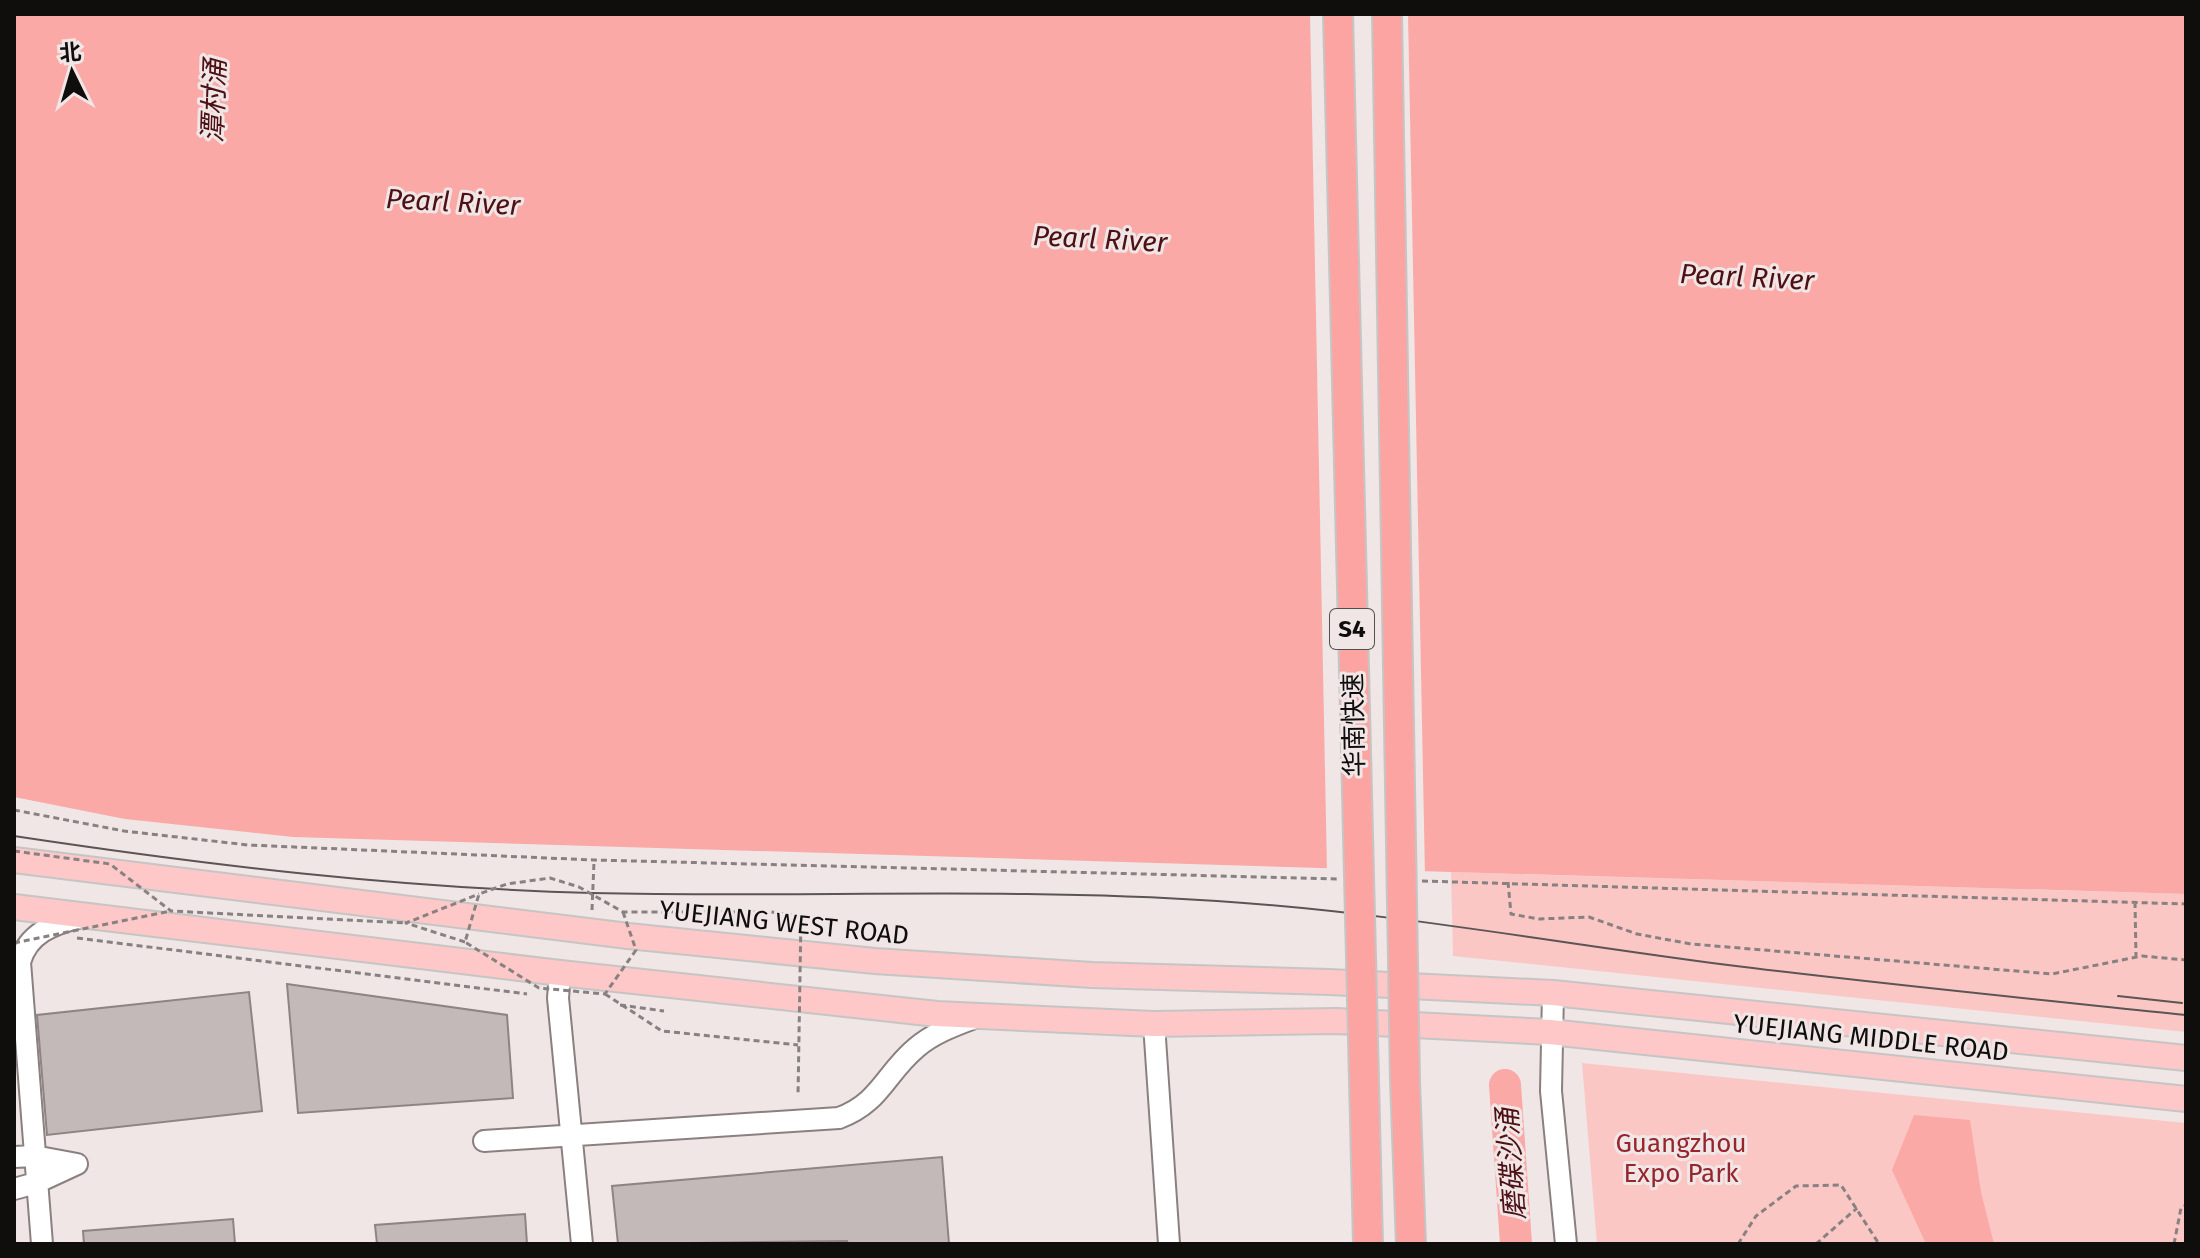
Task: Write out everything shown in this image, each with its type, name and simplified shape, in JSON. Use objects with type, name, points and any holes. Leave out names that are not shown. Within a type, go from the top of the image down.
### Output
[{"type":"highway","name":"华南快速","points":[[1338,14],[1368,1244]]},
{"type":"highway","name":"华南快速","points":[[1387,14],[1405,1081],[1411,1244]]},
{"type":"main road","name":"YUEJIANG WEST ROAD","points":[[14,860],[628,936],[875,961],[1092,975],[1553,993]]},
{"type":"main road","points":[[14,907],[560,973],[978,1017],[1154,1024],[1336,1021],[1550,1032]]},
{"type":"main road","name":"YUEJIANG MIDDLE ROAD","points":[[1553,993],[2186,1058]]},
{"type":"main road","name":"YUEJIANG MIDDLE ROAD","points":[[1550,1032],[2186,1099]]},
{"type":"street","points":[[42,1244],[36,1183],[24,1157],[20,962],[32,933],[86,916]]},
{"type":"street","points":[[560,973],[558,998],[582,1244]]},
{"type":"street","points":[[1553,993],[1551,1091],[1566,1244]]},
{"type":"street","points":[[484,1141],[839,1118],[859,1111],[873,1101],[917,1047],[953,1026],[978,1017]]},
{"type":"street","points":[[1154,1024],[1169,1244]]},
{"type":"street","points":[[14,1189],[36,1183],[77,1164],[24,1157]]},
{"type":"path","points":[[14,810],[124,831],[248,845],[594,860],[1339,879]]},
{"type":"path","points":[[14,851],[110,864],[171,911]]},
{"type":"path","points":[[592,915],[594,860]]},
{"type":"path","points":[[406,923],[507,884],[550,878],[579,887],[623,912],[771,912],[801,916],[798,1096]]},
{"type":"path","points":[[1418,881],[2186,904]]},
{"type":"path","points":[[1508,882],[1511,914],[1525,917],[1589,917],[1649,937],[1691,944],[2032,973],[2070,973],[2136,956],[2161,955],[2186,960]]},
{"type":"path","points":[[465,942],[479,894]]},
{"type":"path","points":[[2135,902],[2136,956]]},
{"type":"path","points":[[14,943],[171,911],[406,923],[465,942],[539,988],[605,994],[662,1031],[799,1045]]},
{"type":"path","points":[[605,994],[636,950],[623,912]]},
{"type":"path","points":[[617,918],[630,920]]},
{"type":"path","points":[[32,933],[527,994]]},
{"type":"path","points":[[620,1005],[664,1011]]},
{"type":"path","points":[[1738,1244],[1756,1216],[1796,1186],[1841,1185],[1879,1244]]},
{"type":"path","points":[[2174,1244],[2181,1208],[2186,1205]]},
{"type":"path","points":[[1816,1244],[1857,1208]]},
{"type":"green space","points":[[1451,872],[2186,894],[2186,1032],[1453,956]]},
{"type":"green space","name":"Guangzhou Expo Park","points":[[1582,1063],[2186,1123],[2186,1244],[1597,1244]]},
{"type":"water","points":[[14,14],[2186,14],[2186,894],[293,837],[125,819],[14,797]]},
{"type":"water","points":[[1914,1115],[1970,1120],[1981,1192],[1994,1244],[1926,1244],[1892,1170]]},
{"type":"pier","points":[[1310,14],[1408,14],[1425,875],[1327,872]]},
{"type":"building","points":[[287,984],[507,1015],[513,1098],[298,1113]]},
{"type":"building","points":[[249,992],[262,1111],[47,1135],[37,1015]]},
{"type":"building","points":[[942,1157],[949,1244],[848,1244],[847,1241],[618,1244],[612,1186]]},
{"type":"building","points":[[525,1214],[527,1244],[377,1244],[375,1225]]},
{"type":"building","points":[[233,1219],[235,1244],[84,1244],[83,1231]]},
{"type":"waterway","name":"磨碟沙涌","points":[[1505,1085],[1516,1244]]},
{"type":"tram line","points":[[14,836],[302,874],[519,890],[670,894],[1061,895],[1281,906],[1409,920],[1785,972],[2186,1015]]},
{"type":"tram line","points":[[2118,996],[2182,1003]]},
{"type":"water label","name":"潭村涌","points":[[214,101]]},
{"type":"water label","name":"Pearl River","points":[[453,202]]},
{"type":"water label","name":"Pearl River","points":[[1100,239]]},
{"type":"water label","name":"Pearl River","points":[[1747,277]]}]
